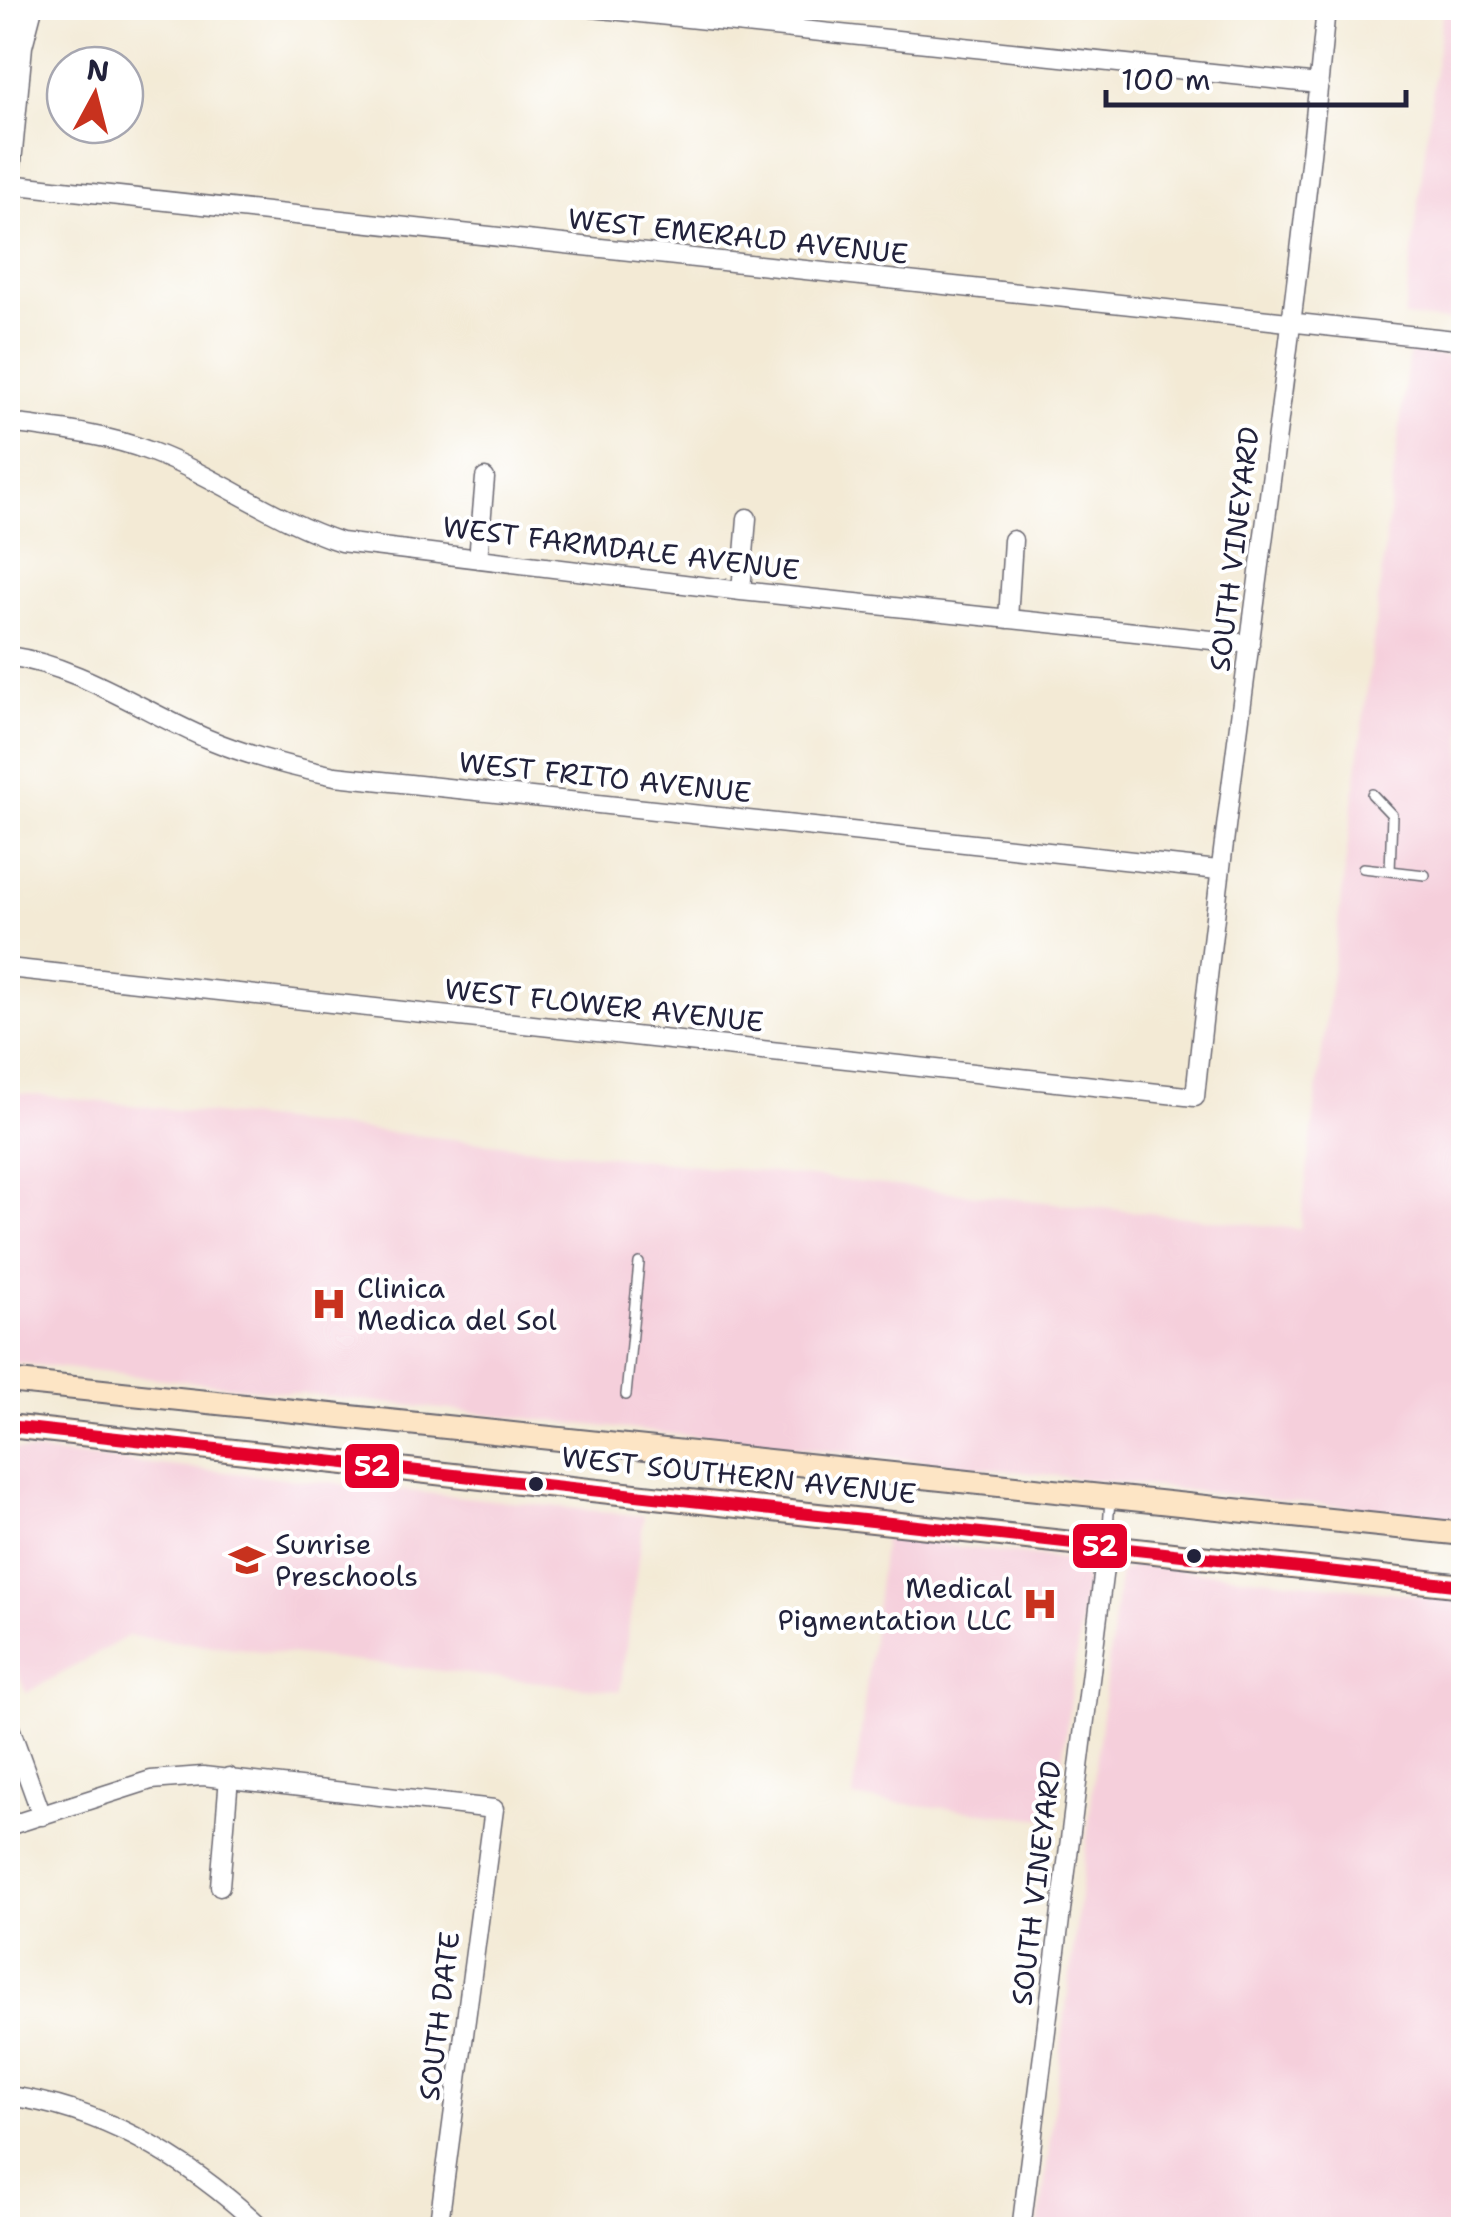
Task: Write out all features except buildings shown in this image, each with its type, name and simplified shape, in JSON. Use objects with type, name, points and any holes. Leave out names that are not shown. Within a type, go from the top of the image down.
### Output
[{"type":"main road","name":"WEST SOUTHERN AVENUE","points":[[8,1381],[1464,1534]]},
{"type":"main road","name":"WEST SOUTHERN AVENUE","points":[[8,1426],[1464,1586]]},
{"type":"street","points":[[9,184],[23,46],[33,8]]},
{"type":"street","points":[[592,8],[1319,84]]},
{"type":"street","name":"SOUTH VINEYARD","points":[[1195,1097],[1218,870],[1291,324],[1326,8]]},
{"type":"street","name":"WEST EMERALD AVENUE","points":[[9,184],[1464,341]]},
{"type":"street","name":"WEST FARMDALE AVENUE","points":[[8,423],[97,436],[150,451],[298,528],[341,542],[741,591],[1250,644]]},
{"type":"street","points":[[478,560],[485,478]]},
{"type":"street","points":[[741,591],[746,518]]},
{"type":"street","points":[[1008,619],[1013,540]]},
{"type":"street","name":"WEST FRITO AVENUE","points":[[8,656],[86,678],[208,739],[278,764],[335,776],[1218,870]]},
{"type":"street","name":"WEST FLOWER AVENUE","points":[[8,968],[1195,1097]]},
{"type":"street","name":"SOUTH VINEYARD","points":[[1021,2230],[1106,1544]]},
{"type":"street","points":[[8,1722],[42,1816]]},
{"type":"street","points":[[8,1826],[151,1780],[229,1777],[220,1886]]},
{"type":"street","name":"SOUTH DATE","points":[[229,1777],[494,1809],[438,2230]]},
{"type":"street","points":[[8,2096],[72,2112],[180,2158],[264,2230]]},
{"type":"lane","points":[[1372,794],[1383,800],[1392,814],[1390,871]]},
{"type":"lane","points":[[1363,868],[1425,875]]},
{"type":"lane","points":[[626,1395],[639,1264]]},
{"type":"lane","points":[[1106,1544],[1110,1499]]},
{"type":"shaded area","points":[[1443,8],[1463,8],[1463,322],[1404,317]]},
{"type":"shaded area","points":[[1409,352],[1463,358],[1463,1520],[8,1362],[8,1092],[1300,1229]]},
{"type":"shaded area","points":[[8,1449],[644,1516],[620,1691],[128,1636],[26,1693],[8,1650]]},
{"type":"shaded area","points":[[884,1538],[1064,1559],[1082,1566],[1086,1582],[1054,1820],[853,1798]]},
{"type":"shaded area","points":[[1138,1565],[1463,1600],[1463,2229],[1039,2229],[1118,1585],[1120,1573]]},
{"type":"transit line","name":"52","points":[[8,1426],[1464,1586]]},
{"type":"place","name":"Clinica Medica del Sol","points":[[329,1304]]},
{"type":"place","name":"Sunrise Preschools","points":[[247,1560]]},
{"type":"place","name":"Medical Pigmentation LLC","points":[[1040,1604]]}]
